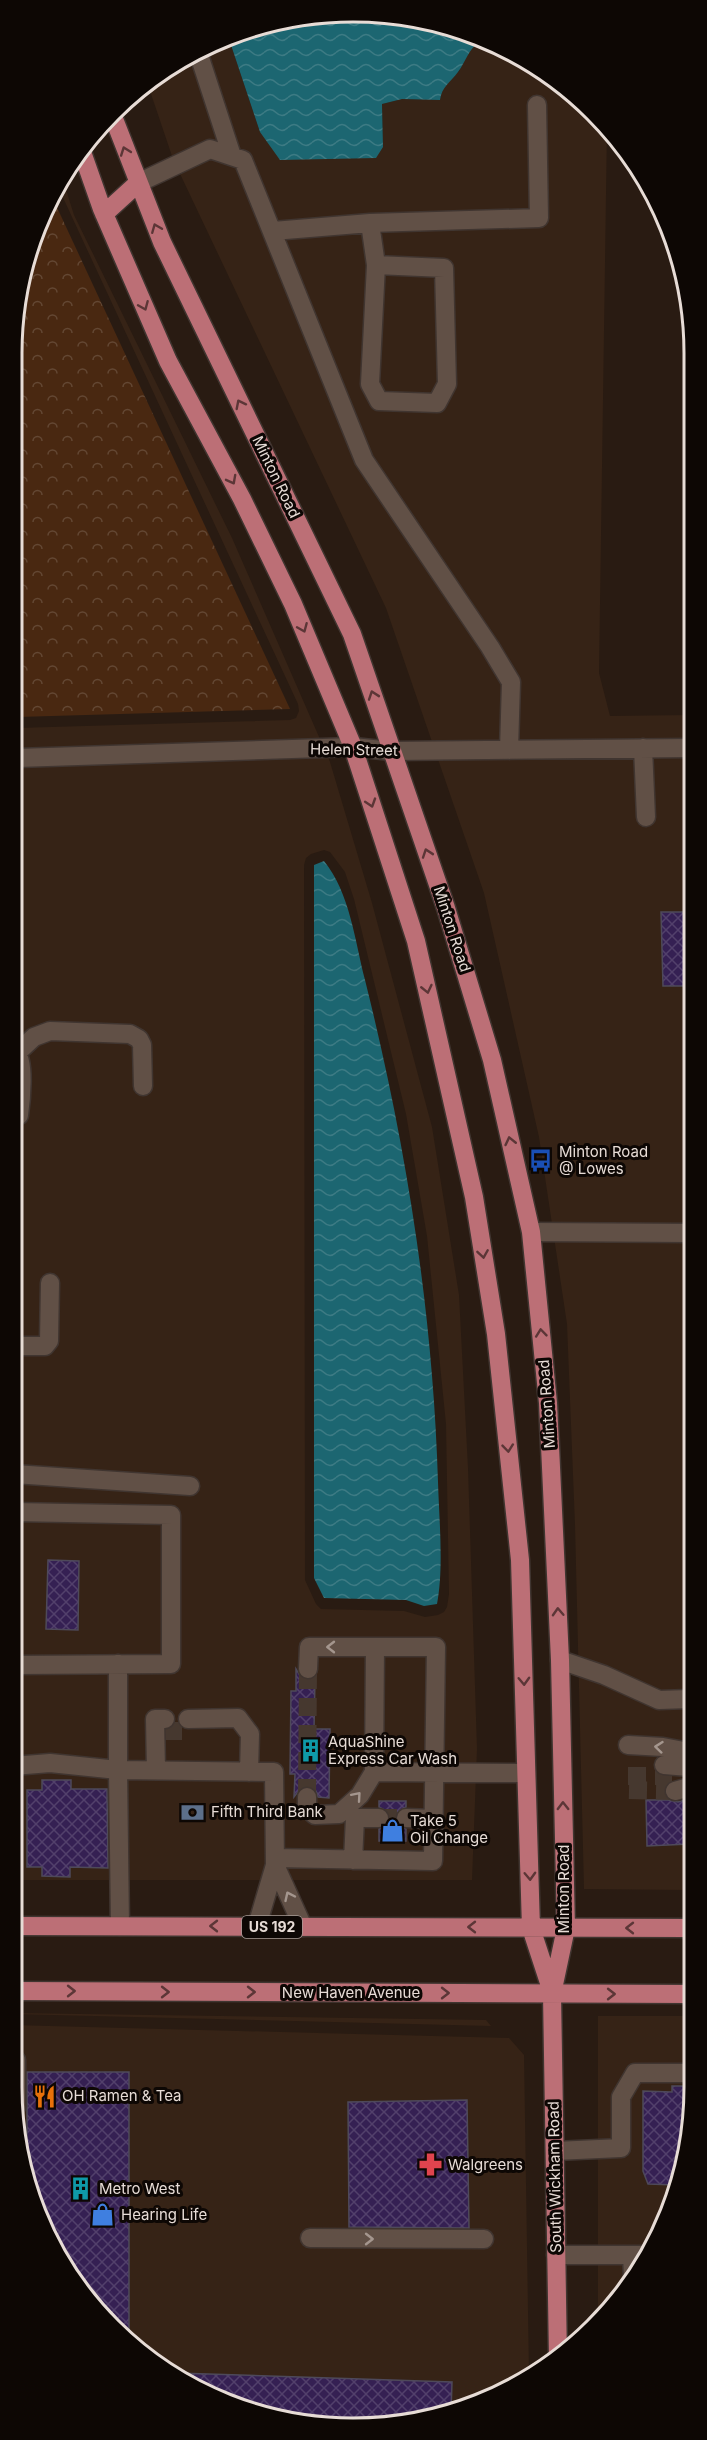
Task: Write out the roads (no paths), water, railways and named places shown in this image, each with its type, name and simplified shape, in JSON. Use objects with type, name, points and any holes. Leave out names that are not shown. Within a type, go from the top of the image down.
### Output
[{"type":"main road","name":"Minton Road","points":[[116,123],[162,242],[352,634],[446,908],[492,1060],[531,1232],[548,1403],[560,1660],[566,1928],[552,1994]]},
{"type":"main road","name":"Minton Road","points":[[85,160],[104,214],[168,362],[242,499],[293,604],[353,747],[416,941],[474,1197],[496,1334],[520,1560],[531,1928],[552,1994]]},
{"type":"main road","points":[[104,214],[138,183]]},
{"type":"main road","name":"US 192","points":[[22,1926],[684,1928]]},
{"type":"main road","name":"New Haven Avenue","points":[[22,1991],[684,1994]]},
{"type":"main road","name":"South Wickham Road","points":[[552,1994],[558,2347]]},
{"type":"street","points":[[201,60],[232,156]]},
{"type":"street","points":[[273,231],[370,223],[539,218],[537,105]]},
{"type":"street","points":[[138,183],[210,148],[243,160],[364,460],[490,647],[511,682],[509,750]]},
{"type":"street","points":[[370,223],[376,265],[370,384],[379,401],[437,403],[447,384],[444,268],[376,265]]},
{"type":"street","name":"Helen Street","points":[[22,758],[353,747],[392,751],[684,748]]},
{"type":"street","points":[[643,748],[645,817]]},
{"type":"street","points":[[22,1047],[34,1036],[50,1031],[130,1034],[142,1045],[143,1086]]},
{"type":"street","points":[[531,1232],[684,1233]]},
{"type":"street","points":[[22,1346],[45,1346],[49,1341],[50,1282]]},
{"type":"street","points":[[22,1475],[190,1486]]},
{"type":"street","points":[[22,1512],[171,1515],[171,1664],[22,1665]]},
{"type":"street","points":[[275,1862],[353,1860],[433,1862],[436,1647],[309,1647],[308,1670]]},
{"type":"street","points":[[307,1797],[307,1808],[315,1815],[339,1814],[360,1795],[374,1772],[375,1647]]},
{"type":"street","points":[[560,1660],[604,1675],[659,1700],[684,1699]]},
{"type":"street","points":[[118,1664],[120,1926]]},
{"type":"street","points":[[187,1725],[238,1718],[250,1734],[249,1772]]},
{"type":"street","points":[[156,1770],[162,1727]]},
{"type":"street","points":[[628,1745],[684,1751]]},
{"type":"street","points":[[22,1765],[50,1763],[118,1770],[274,1772],[275,1862],[257,1926]]},
{"type":"street","points":[[374,1772],[526,1773]]},
{"type":"street","points":[[353,1860],[355,1818],[379,1818]]},
{"type":"street","points":[[406,1818],[434,1819]]},
{"type":"street","points":[[275,1862],[303,1927]]},
{"type":"street","points":[[555,2151],[621,2148],[621,2097],[635,2073],[684,2073]]},
{"type":"street","points":[[310,2238],[484,2239]]},
{"type":"street","points":[[556,2255],[638,2255]]},
{"type":"water","points":[[354,22],[418,29],[475,46],[444,88],[440,100],[402,99],[382,104],[383,147],[376,158],[280,160],[260,132],[231,46],[247,40],[310,25]]},
{"type":"water","points":[[324,861],[346,902],[380,1042],[405,1166],[424,1292],[435,1418],[441,1559],[437,1604],[424,1606],[406,1600],[324,1598],[314,1578],[314,865]]},
{"type":"tunnel","points":[[307,1797],[308,1669]]},
{"type":"tunnel","points":[[164,1731],[186,1731]]},
{"type":"tunnel","points":[[628,1776],[672,1776]]},
{"type":"tunnel","points":[[629,1790],[675,1791]]},
{"type":"tunnel","points":[[379,1818],[406,1818]]},
{"type":"place","name":"Minton Road @ Lowes","points":[[541,1161]]},
{"type":"place","name":"AquaShine Express Car Wash","points":[[310,1751]]},
{"type":"place","name":"Fifth Third Bank","points":[[193,1812]]},
{"type":"place","name":"Take 5 Oil Change","points":[[392,1830]]},
{"type":"place","name":"OH Ramen & Tea","points":[[44,2096]]},
{"type":"place","name":"Walgreens","points":[[430,2165]]},
{"type":"place","name":"Metro West","points":[[81,2189]]},
{"type":"place","name":"Hearing Life","points":[[103,2215]]}]
